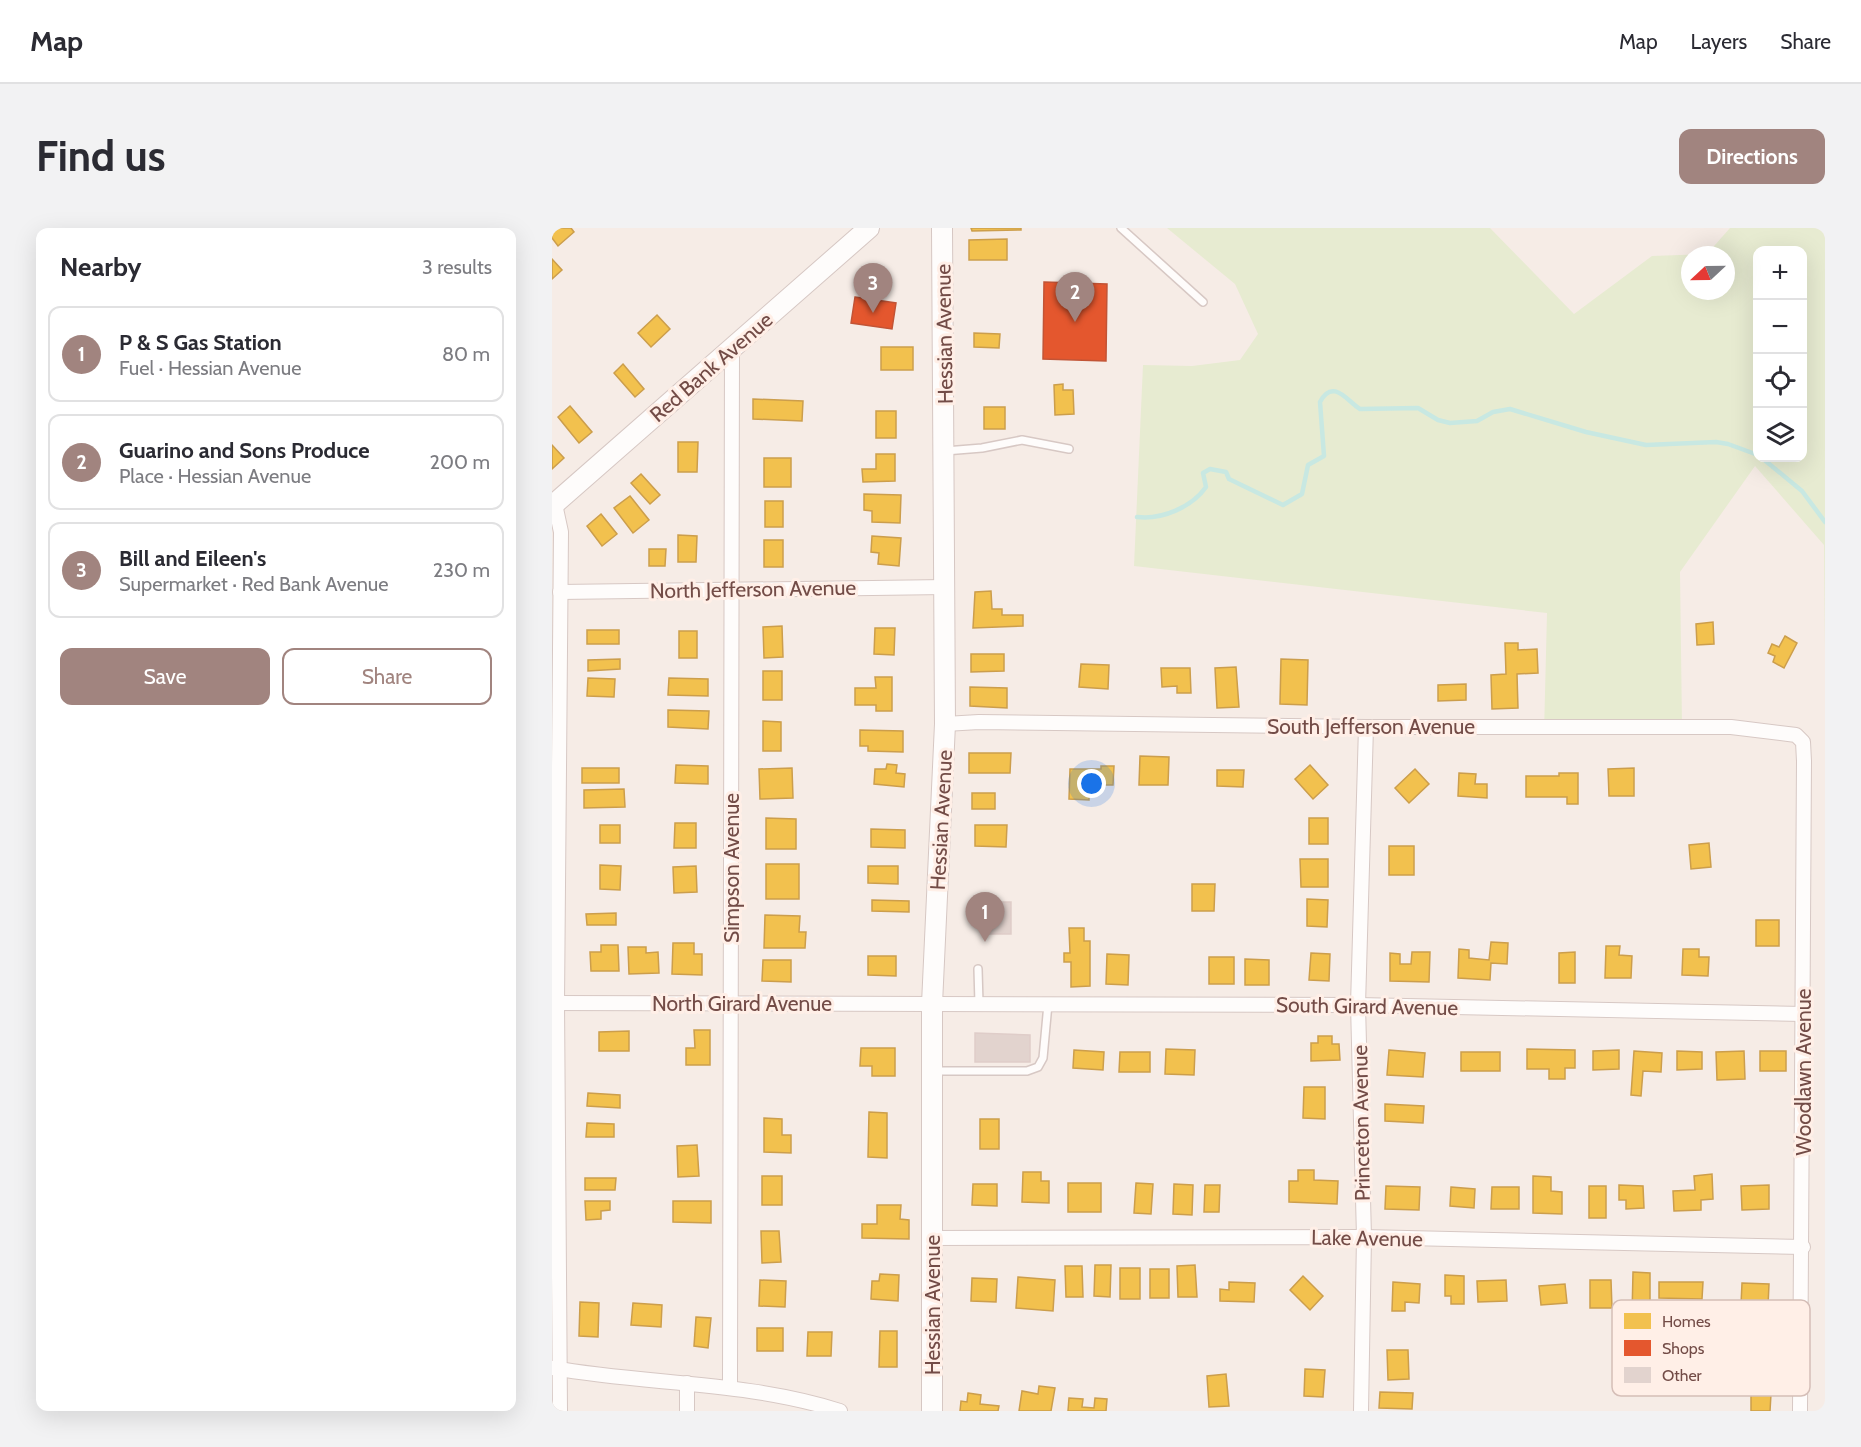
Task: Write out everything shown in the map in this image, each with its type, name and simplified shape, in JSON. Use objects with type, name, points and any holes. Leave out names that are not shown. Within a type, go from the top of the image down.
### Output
[{"type":"main road","name":"Red Bank Avenue","points":[[553,505],[869,228]]},
{"type":"main road","name":"Hessian Avenue","points":[[932,1411],[932,1004],[945,724],[946,587],[942,228]]},
{"type":"street","name":"Simpson Avenue","points":[[730,1387],[732,349]]},
{"type":"street","points":[[553,505],[561,532],[555,1003],[556,1369],[560,1411]]},
{"type":"street","name":"North Jefferson Avenue","points":[[560,592],[946,587]]},
{"type":"street","name":"South Jefferson Avenue","points":[[945,724],[979,722],[1366,727],[1731,727],[1796,735]]},
{"type":"street","name":"Princeton Avenue","points":[[1361,1411],[1364,1237],[1358,1005],[1366,727]]},
{"type":"street","name":"Woodlawn Avenue","points":[[1796,735],[1803,742],[1804,761],[1802,1300]]},
{"type":"street","name":"North Girard Avenue","points":[[555,1003],[932,1004]]},
{"type":"street","name":"South Girard Avenue","points":[[932,1004],[1358,1005],[1803,1014]]},
{"type":"street","name":"Lake Avenue","points":[[931,1238],[1364,1237],[1803,1247]]},
{"type":"street","points":[[556,1369],[730,1387],[840,1411]]},
{"type":"street","points":[[687,1383],[687,1411]]},
{"type":"street","name":"Woodlawn Avenue","points":[[1800,1396],[1800,1411]]},
{"type":"lane","points":[[1121,228],[1203,302]]},
{"type":"lane","points":[[945,451],[982,448],[1022,440],[1069,449]]},
{"type":"lane","points":[[978,969],[979,1004]]},
{"type":"lane","points":[[932,1071],[1027,1071],[1038,1067],[1044,1058],[1047,1004]]},
{"type":"green space","points":[[1167,228],[1490,228],[1574,314],[1652,256],[1681,255],[1681,300],[1735,300],[1735,246],[1714,246],[1730,228],[1825,228],[1825,651],[1824,545],[1755,466],[1680,572],[1682,727],[1544,733],[1547,613],[1134,566],[1143,365],[1192,366],[1240,360],[1258,334],[1235,284]]},
{"type":"building: Homes","points":[[552,228],[571,228],[574,232],[558,246],[552,238]]},
{"type":"building: Homes","points":[[971,228],[1021,228],[1021,230],[972,231]]},
{"type":"building: Homes","points":[[1007,239],[1007,260],[969,260],[969,240]]},
{"type":"building: Homes","points":[[552,259],[562,270],[552,279]]},
{"type":"building: Homes","points":[[657,315],[670,329],[651,347],[638,333]]},
{"type":"building: Homes","points":[[974,333],[1000,334],[999,348],[974,347]]},
{"type":"building: Homes","points":[[881,347],[913,347],[913,370],[881,370]]},
{"type":"building: Homes","points":[[623,364],[644,389],[635,397],[614,373]]},
{"type":"building: Homes","points":[[1063,384],[1063,390],[1073,390],[1074,414],[1055,415],[1054,385]]},
{"type":"building: Homes","points":[[753,399],[803,401],[802,421],[753,419]]},
{"type":"building: Homes","points":[[570,406],[592,432],[579,443],[558,417]]},
{"type":"building: Homes","points":[[984,407],[1005,407],[1005,429],[984,429]]},
{"type":"building: Homes","points":[[876,411],[896,411],[896,438],[876,438]]},
{"type":"building: Homes","points":[[678,442],[698,442],[697,472],[678,472]]},
{"type":"building: Homes","points":[[552,445],[564,458],[552,469]]},
{"type":"building: Homes","points":[[876,454],[895,454],[895,481],[863,482],[862,469],[876,469]]},
{"type":"building: Homes","points":[[764,458],[791,458],[791,487],[764,487]]},
{"type":"building: Homes","points":[[641,474],[660,495],[650,504],[631,483]]},
{"type":"building: Homes","points":[[864,494],[901,495],[900,523],[872,522],[872,511],[864,510]]},
{"type":"building: Homes","points":[[630,496],[649,520],[633,533],[614,508]]},
{"type":"building: Homes","points":[[765,501],[783,501],[783,527],[765,527]]},
{"type":"building: Homes","points":[[601,514],[617,534],[602,546],[587,526]]},
{"type":"building: Homes","points":[[678,535],[697,536],[696,562],[678,562]]},
{"type":"building: Homes","points":[[872,536],[901,538],[899,566],[878,564],[879,553],[871,552]]},
{"type":"building: Homes","points":[[764,540],[783,540],[783,567],[764,567]]},
{"type":"building: Homes","points":[[649,549],[666,549],[665,566],[649,566]]},
{"type":"building: Homes","points":[[991,591],[992,609],[1002,609],[1002,615],[1023,615],[1023,626],[973,628],[975,592]]},
{"type":"building: Homes","points":[[1713,622],[1714,644],[1697,645],[1696,624]]},
{"type":"building: Homes","points":[[782,626],[783,657],[764,658],[763,627]]},
{"type":"building: Homes","points":[[875,628],[895,628],[894,655],[874,654]]},
{"type":"building: Homes","points":[[587,630],[619,630],[619,644],[587,644]]},
{"type":"building: Homes","points":[[679,631],[697,631],[697,658],[679,658]]},
{"type":"building: Homes","points":[[1785,636],[1797,643],[1784,668],[1773,662],[1775,656],[1768,653],[1772,644],[1779,647]]},
{"type":"building: Homes","points":[[1505,643],[1518,643],[1518,650],[1537,649],[1538,673],[1517,674],[1518,708],[1492,709],[1491,675],[1506,674]]},
{"type":"building: Homes","points":[[971,654],[1004,654],[1004,671],[971,672]]},
{"type":"building: Homes","points":[[620,659],[620,669],[588,671],[588,660]]},
{"type":"building: Homes","points":[[1281,659],[1308,660],[1307,705],[1280,704]]},
{"type":"building: Homes","points":[[1081,664],[1109,665],[1108,689],[1079,687]]},
{"type":"building: Homes","points":[[1236,667],[1239,707],[1217,708],[1215,668]]},
{"type":"building: Homes","points":[[1161,668],[1190,668],[1191,693],[1177,693],[1177,686],[1162,687]]},
{"type":"building: Homes","points":[[763,671],[782,671],[782,700],[763,700]]},
{"type":"building: Homes","points":[[875,677],[892,677],[892,711],[876,711],[876,705],[855,705],[855,688],[876,688]]},
{"type":"building: Homes","points":[[588,678],[615,679],[614,697],[587,696]]},
{"type":"building: Homes","points":[[669,678],[708,679],[708,696],[668,695]]},
{"type":"building: Homes","points":[[1466,684],[1466,700],[1438,701],[1438,685]]},
{"type":"building: Homes","points":[[970,687],[1007,688],[1007,708],[970,706]]},
{"type":"building: Homes","points":[[668,710],[709,711],[708,729],[668,727]]},
{"type":"building: Homes","points":[[763,721],[781,722],[781,751],[763,751]]},
{"type":"building: Homes","points":[[860,730],[903,731],[903,752],[868,751],[868,746],[860,746]]},
{"type":"building: Homes","points":[[969,753],[1011,753],[1010,773],[969,773]]},
{"type":"building: Homes","points":[[1140,756],[1169,757],[1168,785],[1139,785]]},
{"type":"building: Homes","points":[[887,764],[897,765],[896,773],[905,774],[904,787],[874,784],[875,769],[886,769]]},
{"type":"building: Homes","points":[[676,765],[708,766],[708,784],[675,783]]},
{"type":"building: Homes","points":[[1310,765],[1328,785],[1313,799],[1295,779]]},
{"type":"building: Homes","points":[[1101,766],[1114,766],[1113,785],[1102,785],[1102,780],[1089,780],[1089,800],[1069,799],[1070,769],[1101,769]]},
{"type":"building: Homes","points":[[582,768],[619,768],[619,783],[582,783]]},
{"type":"building: Homes","points":[[792,768],[793,798],[760,799],[759,769]]},
{"type":"building: Homes","points":[[1634,768],[1634,796],[1609,796],[1608,769]]},
{"type":"building: Homes","points":[[1415,769],[1429,784],[1409,803],[1395,788]]},
{"type":"building: Homes","points":[[1217,770],[1244,770],[1243,787],[1217,786]]},
{"type":"building: Homes","points":[[1459,773],[1476,774],[1475,784],[1487,784],[1487,798],[1458,796]]},
{"type":"building: Homes","points":[[1559,773],[1578,773],[1578,804],[1567,804],[1567,797],[1526,797],[1526,776],[1559,776]]},
{"type":"building: Homes","points":[[624,789],[625,807],[584,808],[584,790]]},
{"type":"building: Homes","points":[[972,793],[995,793],[995,809],[972,809]]},
{"type":"building: Homes","points":[[766,818],[796,819],[796,849],[766,849]]},
{"type":"building: Homes","points":[[1309,818],[1328,818],[1328,844],[1309,844]]},
{"type":"building: Homes","points":[[675,823],[696,823],[696,848],[674,848]]},
{"type":"building: Homes","points":[[600,825],[620,825],[620,843],[600,843]]},
{"type":"building: Homes","points":[[975,825],[1007,825],[1006,847],[975,846]]},
{"type":"building: Homes","points":[[871,829],[905,830],[905,848],[871,847]]},
{"type":"building: Homes","points":[[1709,843],[1711,867],[1691,869],[1689,845]]},
{"type":"building: Homes","points":[[1389,846],[1414,846],[1414,875],[1389,875]]},
{"type":"building: Homes","points":[[1300,859],[1328,859],[1328,887],[1301,887]]},
{"type":"building: Homes","points":[[766,864],[799,864],[799,899],[766,899]]},
{"type":"building: Homes","points":[[600,865],[621,866],[620,890],[600,889]]},
{"type":"building: Homes","points":[[696,866],[697,892],[674,893],[673,867]]},
{"type":"building: Homes","points":[[868,866],[898,866],[898,884],[868,883]]},
{"type":"building: Homes","points":[[1192,884],[1215,884],[1214,911],[1192,911]]},
{"type":"building: Homes","points":[[1307,899],[1328,900],[1327,927],[1307,926]]},
{"type":"building: Homes","points":[[872,900],[909,901],[909,912],[872,911]]},
{"type":"building: Homes","points":[[616,913],[616,925],[587,925],[586,914]]},
{"type":"building: Homes","points":[[765,915],[800,916],[799,932],[806,932],[805,948],[764,948]]},
{"type":"building: Homes","points":[[1756,920],[1779,920],[1779,946],[1756,946]]},
{"type":"building: Homes","points":[[1069,928],[1084,928],[1084,941],[1090,941],[1090,986],[1071,987],[1071,962],[1064,962],[1064,953],[1070,953]]},
{"type":"building: Homes","points":[[1491,942],[1508,943],[1507,964],[1491,963],[1490,980],[1458,978],[1459,949],[1469,950],[1469,958],[1489,960]]},
{"type":"building: Homes","points":[[673,943],[694,943],[694,954],[702,954],[702,975],[672,974]]},
{"type":"building: Homes","points":[[601,945],[618,945],[619,971],[591,971],[590,952],[601,952]]},
{"type":"building: Homes","points":[[1606,946],[1620,946],[1619,955],[1632,956],[1631,978],[1605,978]]},
{"type":"building: Homes","points":[[628,947],[646,947],[646,953],[658,952],[659,973],[629,974]]},
{"type":"building: Homes","points":[[1683,949],[1699,949],[1699,957],[1709,957],[1708,976],[1682,975]]},
{"type":"building: Homes","points":[[1412,952],[1430,952],[1429,982],[1390,981],[1390,953],[1400,954],[1400,964],[1411,964]]},
{"type":"building: Homes","points":[[1575,952],[1575,983],[1559,983],[1559,953]]},
{"type":"building: Homes","points":[[1311,953],[1330,954],[1329,981],[1309,980]]},
{"type":"building: Homes","points":[[1107,954],[1129,955],[1128,985],[1106,984]]},
{"type":"building: Homes","points":[[868,956],[896,956],[896,976],[868,975]]},
{"type":"building: Homes","points":[[1209,957],[1234,957],[1234,984],[1209,984]]},
{"type":"building: Homes","points":[[1245,959],[1269,960],[1269,985],[1245,985]]},
{"type":"building: Homes","points":[[763,960],[791,960],[791,982],[762,981]]},
{"type":"building: Homes","points":[[694,1030],[710,1030],[710,1065],[686,1065],[686,1048],[695,1048]]},
{"type":"building: Homes","points":[[629,1031],[629,1051],[599,1051],[599,1032]]},
{"type":"building: Homes","points":[[1318,1036],[1332,1036],[1332,1044],[1339,1044],[1340,1060],[1311,1061],[1311,1043],[1318,1043]]},
{"type":"building: Homes","points":[[861,1048],[895,1048],[895,1076],[872,1076],[872,1066],[860,1066]]},
{"type":"building: Homes","points":[[1166,1049],[1195,1050],[1194,1075],[1165,1074]]},
{"type":"building: Homes","points":[[1527,1049],[1575,1050],[1575,1068],[1565,1068],[1565,1079],[1549,1079],[1549,1069],[1527,1069]]},
{"type":"building: Homes","points":[[1074,1050],[1104,1052],[1103,1070],[1073,1068]]},
{"type":"building: Homes","points":[[1389,1050],[1425,1053],[1423,1077],[1387,1075]]},
{"type":"building: Homes","points":[[1619,1050],[1619,1069],[1593,1070],[1593,1051]]},
{"type":"building: Homes","points":[[1634,1051],[1662,1053],[1661,1072],[1643,1071],[1641,1096],[1631,1095]]},
{"type":"building: Homes","points":[[1677,1051],[1702,1052],[1702,1069],[1677,1070]]},
{"type":"building: Homes","points":[[1744,1051],[1745,1079],[1717,1080],[1716,1052]]},
{"type":"building: Homes","points":[[1760,1051],[1786,1051],[1786,1071],[1760,1071]]},
{"type":"building: Homes","points":[[1120,1052],[1150,1052],[1150,1072],[1119,1072]]},
{"type":"building: Homes","points":[[1461,1052],[1500,1052],[1500,1071],[1461,1071]]},
{"type":"building: Homes","points":[[1304,1087],[1325,1087],[1325,1119],[1303,1118]]},
{"type":"building: Homes","points":[[588,1093],[620,1095],[620,1108],[587,1106]]},
{"type":"building: Homes","points":[[1385,1104],[1424,1106],[1423,1123],[1385,1121]]},
{"type":"building: Homes","points":[[869,1112],[887,1113],[887,1158],[868,1157]]},
{"type":"building: Homes","points":[[764,1118],[782,1119],[782,1135],[791,1135],[791,1153],[764,1152]]},
{"type":"building: Homes","points":[[980,1119],[999,1119],[999,1149],[980,1149]]},
{"type":"building: Homes","points":[[587,1123],[614,1124],[614,1137],[586,1137]]},
{"type":"building: Homes","points":[[697,1145],[699,1176],[678,1177],[677,1146]]},
{"type":"building: Homes","points":[[1298,1170],[1314,1170],[1314,1180],[1338,1181],[1337,1204],[1289,1202],[1289,1181],[1298,1181]]},
{"type":"building: Homes","points":[[1023,1172],[1041,1172],[1041,1181],[1049,1181],[1049,1203],[1022,1202]]},
{"type":"building: Homes","points":[[1712,1174],[1713,1199],[1701,1200],[1701,1210],[1674,1211],[1673,1191],[1695,1190],[1694,1176]]},
{"type":"building: Homes","points":[[762,1176],[782,1176],[782,1205],[762,1205]]},
{"type":"building: Homes","points":[[1533,1176],[1551,1177],[1551,1191],[1562,1192],[1562,1214],[1533,1213]]},
{"type":"building: Homes","points":[[585,1178],[616,1178],[615,1190],[585,1190]]},
{"type":"building: Homes","points":[[1068,1183],[1101,1183],[1101,1212],[1068,1212]]},
{"type":"building: Homes","points":[[1136,1183],[1153,1184],[1151,1214],[1134,1213]]},
{"type":"building: Homes","points":[[973,1184],[997,1184],[997,1206],[972,1205]]},
{"type":"building: Homes","points":[[1174,1184],[1193,1185],[1192,1215],[1173,1214]]},
{"type":"building: Homes","points":[[1205,1185],[1220,1185],[1219,1212],[1204,1212]]},
{"type":"building: Homes","points":[[1619,1185],[1643,1186],[1644,1208],[1626,1209],[1626,1200],[1619,1200]]},
{"type":"building: Homes","points":[[1769,1185],[1769,1209],[1742,1210],[1741,1186]]},
{"type":"building: Homes","points":[[1386,1186],[1420,1187],[1419,1210],[1385,1209]]},
{"type":"building: Homes","points":[[1589,1186],[1606,1186],[1606,1218],[1589,1218]]},
{"type":"building: Homes","points":[[1451,1187],[1475,1189],[1474,1208],[1450,1206]]},
{"type":"building: Homes","points":[[1492,1187],[1519,1187],[1519,1209],[1491,1209]]},
{"type":"building: Homes","points":[[585,1201],[610,1201],[610,1210],[601,1211],[601,1219],[586,1220]]},
{"type":"building: Homes","points":[[673,1201],[711,1201],[711,1223],[673,1222]]},
{"type":"building: Homes","points":[[877,1205],[901,1205],[900,1219],[909,1220],[909,1239],[862,1238],[862,1224],[877,1224]]},
{"type":"building: Homes","points":[[761,1231],[779,1231],[781,1262],[762,1263]]},
{"type":"building: Homes","points":[[1095,1265],[1111,1265],[1110,1297],[1094,1296]]},
{"type":"building: Homes","points":[[1195,1265],[1197,1297],[1178,1297],[1177,1266]]},
{"type":"building: Homes","points":[[1065,1266],[1082,1266],[1083,1297],[1066,1297]]},
{"type":"building: Homes","points":[[1120,1268],[1140,1268],[1140,1299],[1120,1299]]},
{"type":"building: Homes","points":[[1150,1269],[1169,1269],[1169,1298],[1150,1298]]},
{"type":"building: Homes","points":[[1633,1272],[1650,1273],[1650,1300],[1632,1300]]},
{"type":"building: Homes","points":[[880,1274],[899,1275],[898,1301],[871,1299],[872,1281],[879,1281]]},
{"type":"building: Homes","points":[[1445,1275],[1464,1276],[1464,1304],[1451,1304],[1451,1296],[1445,1296]]},
{"type":"building: Homes","points":[[1303,1276],[1323,1296],[1310,1310],[1290,1290]]},
{"type":"building: Homes","points":[[1018,1277],[1055,1280],[1053,1311],[1016,1308]]},
{"type":"building: Homes","points":[[972,1278],[997,1279],[996,1302],[971,1301]]},
{"type":"building: Homes","points":[[760,1280],[786,1281],[785,1307],[759,1306]]},
{"type":"building: Homes","points":[[1506,1280],[1507,1301],[1478,1302],[1477,1281]]},
{"type":"building: Homes","points":[[1590,1280],[1611,1280],[1612,1308],[1590,1308]]},
{"type":"building: Homes","points":[[1229,1282],[1255,1283],[1254,1302],[1220,1301],[1220,1289],[1229,1290]]},
{"type":"building: Homes","points":[[1393,1282],[1420,1284],[1419,1303],[1405,1302],[1405,1311],[1392,1311]]},
{"type":"building: Homes","points":[[1659,1282],[1703,1282],[1702,1299],[1659,1298]]},
{"type":"building: Homes","points":[[1742,1283],[1769,1284],[1768,1300],[1741,1300]]},
{"type":"building: Homes","points":[[1565,1284],[1567,1303],[1541,1305],[1539,1286]]},
{"type":"building: Homes","points":[[580,1302],[599,1303],[598,1337],[579,1336]]},
{"type":"building: Homes","points":[[633,1303],[662,1305],[661,1327],[631,1325]]},
{"type":"building: Homes","points":[[696,1317],[711,1318],[708,1348],[694,1346]]},
{"type":"building: Homes","points":[[757,1328],[783,1328],[783,1351],[757,1351]]},
{"type":"building: Homes","points":[[880,1331],[897,1331],[897,1367],[879,1367]]},
{"type":"building: Homes","points":[[808,1332],[832,1332],[831,1356],[807,1356]]},
{"type":"building: Homes","points":[[1387,1350],[1408,1350],[1409,1379],[1388,1380]]},
{"type":"building: Homes","points":[[1305,1369],[1325,1370],[1323,1397],[1304,1396]]},
{"type":"building: Homes","points":[[1226,1374],[1229,1406],[1209,1407],[1207,1376]]},
{"type":"building: Homes","points":[[1039,1386],[1055,1388],[1051,1411],[1019,1411],[1022,1391],[1038,1394]]},
{"type":"building: Homes","points":[[1380,1392],[1413,1393],[1412,1409],[1379,1408]]},
{"type":"building: Homes","points":[[968,1393],[981,1395],[980,1404],[999,1406],[998,1411],[960,1411],[961,1401],[967,1402]]},
{"type":"building: Homes","points":[[1751,1396],[1771,1396],[1770,1411],[1751,1411]]},
{"type":"building: Homes","points":[[1069,1398],[1083,1399],[1082,1407],[1094,1408],[1095,1398],[1107,1399],[1106,1411],[1068,1411]]},
{"type":"building: Shops","points":[[1044,282],[1107,284],[1106,361],[1043,359]]},
{"type":"building: Shops","points":[[855,297],[896,303],[892,329],[851,323]]},
{"type":"building: Other","points":[[990,902],[1011,902],[1011,934],[988,934]]},
{"type":"building: Other","points":[[975,1033],[1030,1035],[1030,1062],[975,1062]]},
{"type":"waterway","points":[[1137,517],[1166,514],[1193,501],[1206,487],[1203,473],[1210,469],[1226,472],[1229,479],[1283,505],[1302,494],[1308,465],[1324,456],[1320,402],[1325,395],[1335,391],[1360,409],[1418,408],[1438,420],[1450,423],[1477,421],[1493,412],[1510,409],[1586,432],[1646,445],[1716,442],[1753,453]]},
{"type":"waterway","points":[[1767,462],[1802,491],[1825,522]]},
{"type":"place","name":"Bill and Eileen's","points":[[873,313]]},
{"type":"place","name":"Guarino and Sons Produce","points":[[1075,322]]},
{"type":"place","name":"P & S Gas Station","points":[[985,942]]}]
